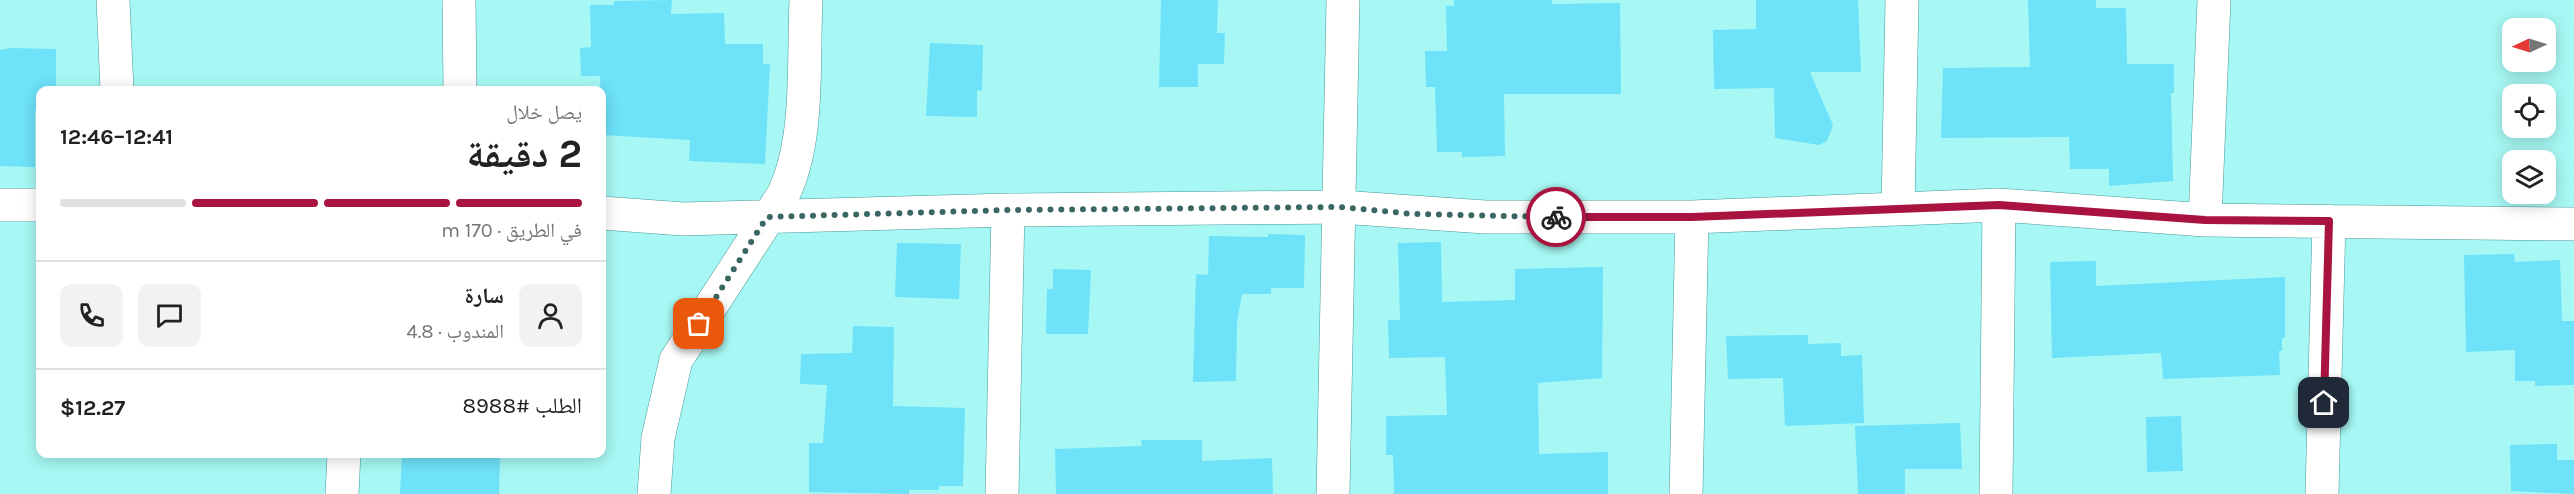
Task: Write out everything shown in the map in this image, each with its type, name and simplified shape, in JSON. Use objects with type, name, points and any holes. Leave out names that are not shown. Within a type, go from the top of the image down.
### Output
[{"type":"street","points":[[113,0],[117,86]]},
{"type":"street","points":[[459,0],[460,86]]},
{"type":"street","points":[[654,494],[658,438],[676,360],[792,178],[797,156],[806,0]]},
{"type":"street","points":[[1333,494],[1343,0]]},
{"type":"street","points":[[1898,208],[1902,0]]},
{"type":"street","points":[[2205,220],[2214,0]]},
{"type":"street","points":[[0,205],[36,205]]},
{"type":"street","points":[[606,213],[683,219],[1008,210],[1340,207],[1485,217],[1692,217],[1999,205],[2205,220],[2574,224]]},
{"type":"street","points":[[1996,494],[1999,205]]},
{"type":"street","points":[[1002,494],[1008,210]]},
{"type":"street","points":[[1686,494],[1692,217]]},
{"type":"street","points":[[2322,494],[2329,221]]},
{"type":"street","points":[[342,494],[344,458]]},
{"type":"building","points":[[672,0],[671,14],[724,13],[725,44],[763,44],[763,64],[770,64],[765,164],[689,161],[690,140],[606,135],[606,86],[600,86],[600,76],[581,76],[580,48],[591,47],[590,5],[614,5],[614,1]]},
{"type":"building","points":[[1161,0],[1218,0],[1217,33],[1225,33],[1224,64],[1198,64],[1198,87],[1159,87]]},
{"type":"building","points":[[1454,0],[1552,0],[1552,4],[1620,3],[1621,94],[1504,94],[1505,156],[1462,157],[1462,152],[1437,152],[1435,87],[1426,87],[1425,51],[1447,51],[1446,6],[1454,6]]},
{"type":"building","points":[[1756,0],[1858,0],[1861,72],[1810,72],[1833,125],[1827,141],[1819,145],[1775,138],[1774,88],[1714,89],[1713,30],[1756,29]]},
{"type":"building","points":[[2028,0],[2096,0],[2096,8],[2126,8],[2127,64],[2174,64],[2174,93],[2171,93],[2173,181],[2109,186],[2109,169],[2070,169],[2069,137],[1941,138],[1943,68],[2030,67]]},
{"type":"building","points":[[930,43],[983,45],[982,91],[977,90],[977,117],[926,116]]},
{"type":"building","points":[[11,48],[56,49],[56,86],[36,86],[35,167],[0,166],[0,50]]},
{"type":"building","points":[[1268,234],[1305,235],[1304,288],[1271,288],[1271,294],[1242,294],[1237,322],[1236,381],[1193,382],[1196,274],[1208,275],[1209,236],[1268,237]]},
{"type":"building","points":[[1441,242],[1442,302],[1515,300],[1515,269],[1603,267],[1602,378],[1538,383],[1539,454],[1608,452],[1608,494],[1394,494],[1393,455],[1386,455],[1386,416],[1447,415],[1445,357],[1389,358],[1388,320],[1400,320],[1398,243]]},
{"type":"building","points":[[897,243],[961,244],[959,299],[895,297]]},
{"type":"building","points":[[2514,254],[2515,262],[2560,260],[2562,321],[2574,321],[2574,385],[2535,386],[2535,381],[2515,381],[2515,350],[2466,352],[2464,255]]},
{"type":"building","points":[[2096,261],[2096,286],[2285,277],[2285,338],[2282,338],[2282,351],[2279,351],[2280,375],[2163,379],[2161,353],[2052,358],[2050,262]]},
{"type":"building","points":[[1053,269],[1091,270],[1088,334],[1046,334],[1047,289],[1053,289]]},
{"type":"building","points":[[853,326],[894,327],[893,406],[965,408],[963,486],[939,486],[939,490],[909,490],[909,494],[809,492],[809,443],[823,443],[827,385],[800,384],[801,354],[852,353]]},
{"type":"building","points":[[1808,335],[1808,344],[1841,343],[1841,356],[1862,355],[1864,423],[1785,426],[1783,378],[1728,379],[1726,336]]},
{"type":"building","points":[[2181,416],[2183,471],[2147,472],[2146,417]]},
{"type":"building","points":[[1960,423],[1962,469],[1905,469],[1905,494],[1858,494],[1855,426]]},
{"type":"building","points":[[1141,440],[1202,440],[1202,461],[1272,458],[1273,494],[1056,494],[1055,449],[1142,446]]},
{"type":"building","points":[[2557,444],[2557,460],[2574,460],[2574,494],[2511,491],[2510,445]]},
{"type":"building","points":[[402,458],[500,458],[499,494],[400,494]]},
{"type":"way so far","points":[[699,324],[767,217],[1008,210],[1340,207],[1413,214],[1556,217]]},
{"type":"route","points":[[1556,217],[1692,217],[1999,205],[2205,220],[2329,221],[2324,403]]}]
